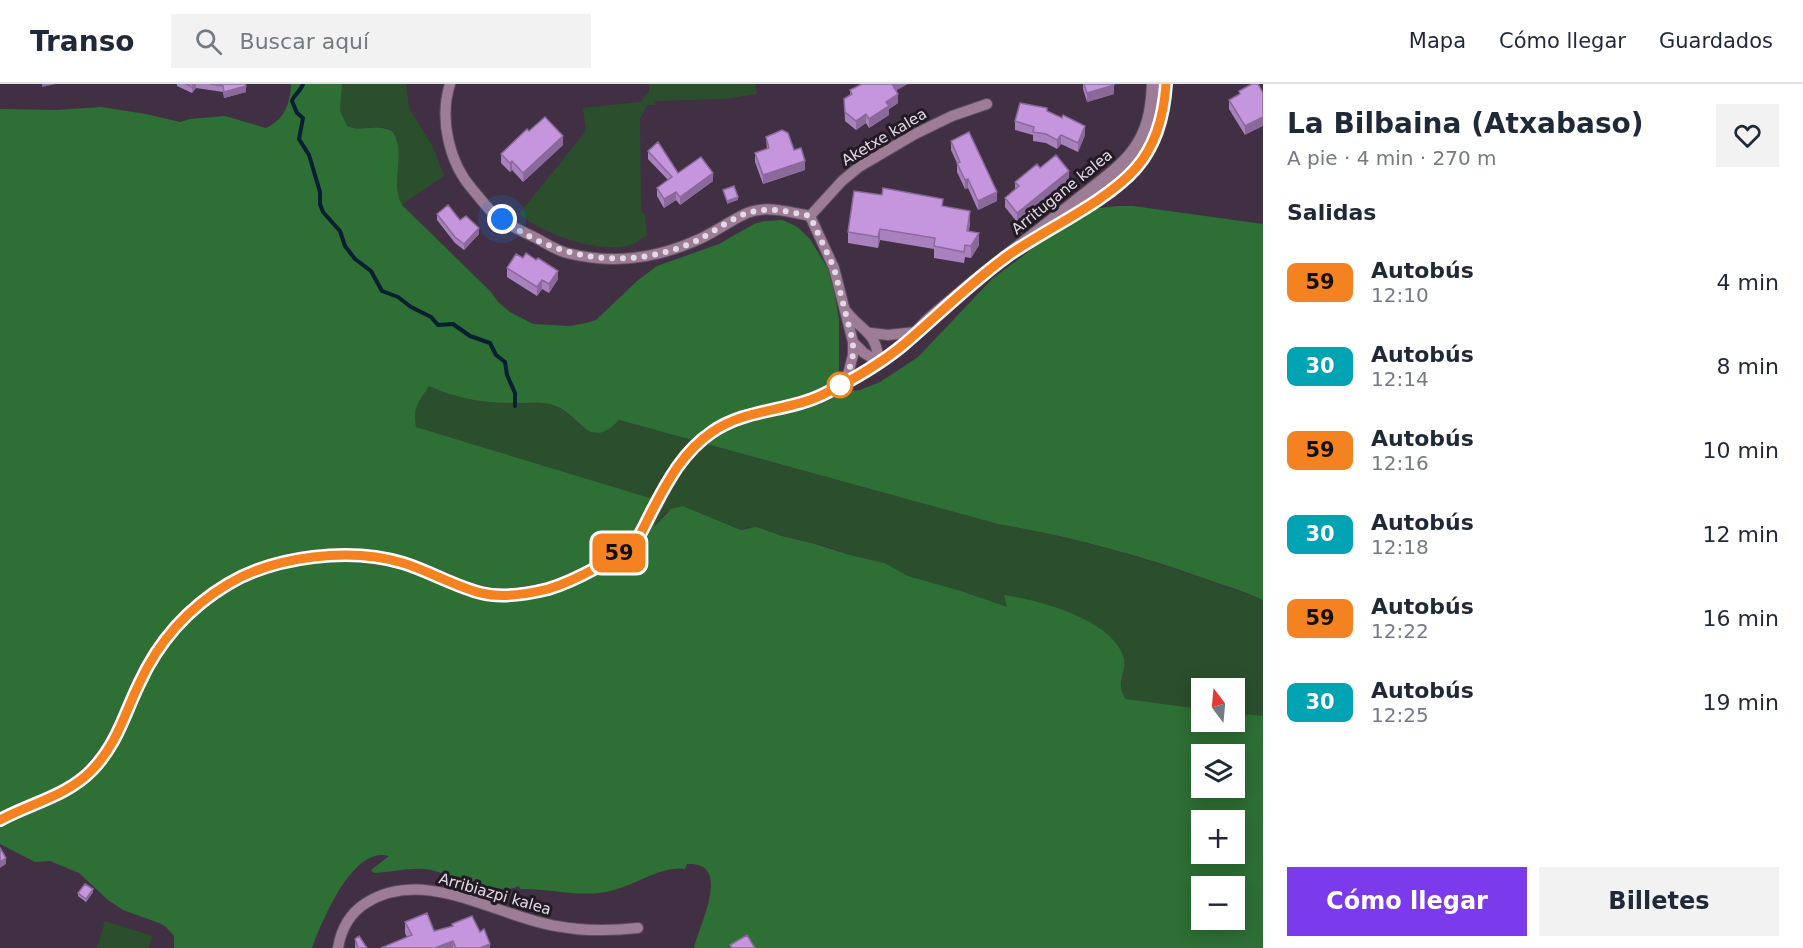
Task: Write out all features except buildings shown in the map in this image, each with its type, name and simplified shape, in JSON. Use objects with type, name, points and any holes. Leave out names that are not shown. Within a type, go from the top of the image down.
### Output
[{"type":"street","points":[[450,84],[447,95],[447,135],[455,160],[467,183],[491,211],[513,227],[565,252],[612,260],[659,255],[697,240],[749,212],[767,210],[810,216],[828,254],[853,342],[853,355],[846,382]]},
{"type":"street","name":"Arritugane kalea","points":[[0,820],[76,784],[92,770],[118,735],[139,683],[156,652],[174,628],[200,604],[229,584],[267,566],[295,558],[355,556],[400,562],[481,593],[508,595],[548,589],[591,571],[638,538],[680,463],[710,433],[732,420],[821,396],[879,362],[900,348],[982,274],[1120,165],[1139,142],[1152,111],[1153,84]]},
{"type":"street","name":"Arritugane kalea","points":[[1010,254],[1101,197],[1134,171],[1148,154],[1156,135],[1163,112],[1166,84]]},
{"type":"street","name":"Aketxe kalea","points":[[810,216],[859,166],[952,116],[987,104]]},
{"type":"street","points":[[844,308],[854,321],[871,333],[877,344],[879,362]]},
{"type":"street","points":[[871,333],[888,335],[916,332]]},
{"type":"street","points":[[853,342],[864,353],[879,362]]},
{"type":"street","name":"Arribiazpi kalea","points":[[338,948],[342,930],[361,906],[378,896],[400,889],[449,894],[520,918],[557,926],[618,930],[638,928]]},
{"type":"green space","points":[[291,84],[342,84],[340,110],[347,126],[381,128],[393,132],[398,149],[397,187],[402,205],[491,292],[498,302],[510,312],[533,324],[570,326],[596,320],[637,281],[657,266],[719,244],[754,224],[782,220],[796,226],[810,239],[828,269],[839,320],[839,377],[844,389],[851,391],[880,382],[918,357],[993,278],[1064,223],[1091,209],[1133,206],[1263,224],[1263,600],[1178,569],[1127,554],[1076,540],[998,524],[619,420],[599,433],[592,432],[562,409],[553,405],[479,401],[449,394],[429,386],[417,405],[415,414],[416,427],[663,502],[654,527],[671,509],[683,506],[741,530],[756,527],[884,563],[908,576],[1007,607],[1004,595],[1055,607],[1073,614],[1106,633],[1118,645],[1124,659],[1121,688],[1126,699],[1191,708],[1191,732],[1245,732],[1245,714],[1263,716],[1263,948],[694,948],[710,897],[711,884],[708,873],[701,866],[687,864],[685,869],[668,870],[614,890],[591,894],[520,889],[519,886],[509,889],[487,888],[425,869],[374,873],[371,870],[389,856],[376,856],[363,862],[351,873],[331,904],[312,948],[174,948],[174,936],[166,927],[123,910],[108,900],[79,873],[50,861],[35,862],[0,844],[0,109],[56,110],[101,107],[180,122],[225,116],[266,128],[278,120],[288,104]]},
{"type":"green space","points":[[342,84],[406,84],[409,108],[434,149],[444,176],[401,205],[396,190],[398,143],[396,136],[382,127],[352,128],[347,126],[340,110]]},
{"type":"green space","points":[[649,84],[755,84],[757,94],[723,99],[654,101],[656,105],[647,105],[640,119],[641,211],[645,215],[647,235],[635,243],[613,247],[585,244],[555,234],[519,214],[586,131],[583,108],[640,102],[649,92]]},
{"type":"green space","points":[[429,386],[459,397],[479,401],[553,405],[583,428],[613,426],[618,420],[998,524],[1064,537],[1160,564],[1263,600],[1263,716],[1245,714],[1245,678],[1191,678],[1191,708],[1126,699],[1121,688],[1124,659],[1117,645],[1106,633],[1054,609],[1004,595],[1008,608],[964,592],[928,583],[825,546],[748,527],[742,530],[683,506],[665,513],[652,530],[663,502],[416,427],[416,408]]},
{"type":"green space","points":[[105,921],[152,936],[149,948],[97,948]]},
{"type":"waterway","points":[[303,84],[292,101],[297,113],[303,118],[299,139],[309,155],[320,192],[323,212],[340,231],[345,246],[355,259],[371,271],[382,291],[398,297],[411,307],[431,317],[438,325],[453,324],[470,336],[490,343],[496,355],[505,362],[507,375],[515,393],[515,406]]},
{"type":"bus line","name":"59","points":[[0,820],[56,795],[76,784],[92,770],[118,735],[139,683],[156,652],[174,628],[200,604],[229,584],[267,566],[295,558],[355,556],[400,562],[481,593],[508,595],[548,589],[591,571],[638,538],[680,463],[710,433],[732,420],[821,396],[856,376],[900,348],[982,274],[1101,197],[1134,171],[1148,154],[1156,135],[1163,112],[1166,84]]},
{"type":"route","points":[[502,219],[513,227],[565,252],[612,260],[659,255],[697,240],[749,212],[767,210],[810,216],[834,268],[853,342],[853,355],[846,382],[840,385]]}]
